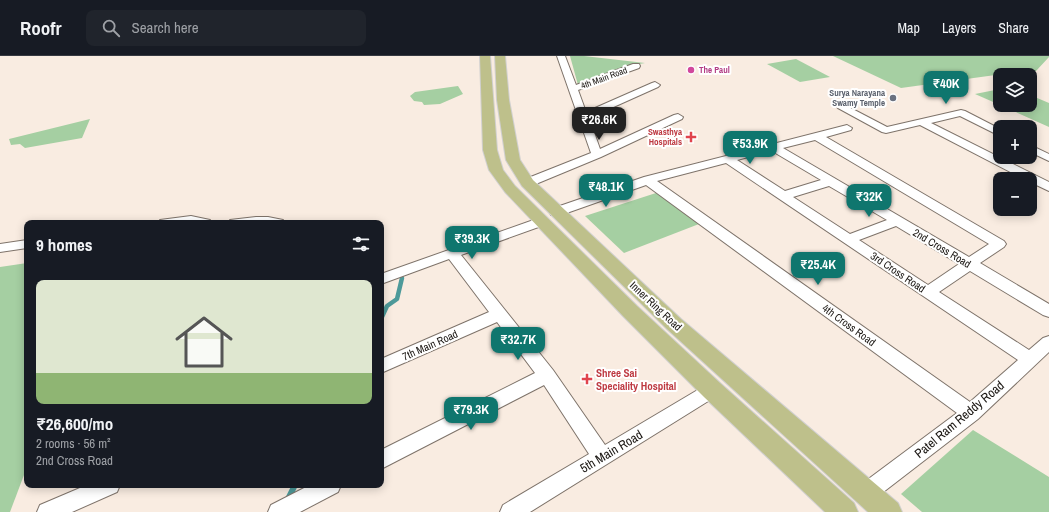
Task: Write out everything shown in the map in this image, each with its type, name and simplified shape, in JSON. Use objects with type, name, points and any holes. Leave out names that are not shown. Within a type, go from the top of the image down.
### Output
[{"type":"main road","name":"Inner Ring Road","points":[[485,56],[490,150],[496,170],[510,189],[549,217],[674,324],[888,512]]},
{"type":"main road","name":"Inner Ring Road","points":[[500,56],[503,100],[513,160],[549,217],[630,311],[839,511]]},
{"type":"street","points":[[561,56],[597,155]]},
{"type":"street","name":"4th Main Road","points":[[573,89],[636,66]]},
{"type":"street","points":[[583,117],[655,85]]},
{"type":"street","points":[[841,106],[886,130],[961,113],[993,129]]},
{"type":"street","points":[[527,183],[597,155],[678,117]]},
{"type":"street","points":[[922,122],[1049,187]]},
{"type":"street","points":[[385,278],[648,180],[847,128]]},
{"type":"street","points":[[817,136],[999,244],[928,292]]},
{"type":"street","name":"2nd Cross Road","points":[[773,147],[1049,312]]},
{"type":"street","points":[[1037,152],[1049,158]]},
{"type":"street","name":"3rd Cross Road","points":[[727,159],[1029,359]]},
{"type":"street","name":"4th Cross Road","points":[[648,180],[971,413]]},
{"type":"street","points":[[783,196],[831,181]]},
{"type":"street","points":[[848,239],[898,221]]},
{"type":"street","points":[[0,248],[24,244]]},
{"type":"street","points":[[0,257],[24,253]]},
{"type":"street","points":[[452,253],[547,375],[602,457]]},
{"type":"street","name":"7th Main Road","points":[[384,365],[500,314]]},
{"type":"street","name":"Patel Ram Reddy Road","points":[[866,493],[971,413],[1049,342]]},
{"type":"street","points":[[384,458],[547,375]]},
{"type":"street","name":"5th Main Road","points":[[511,512],[712,390]]},
{"type":"street","points":[[48,512],[103,488]]},
{"type":"street","points":[[279,512],[325,488]]},
{"type":"green space","points":[[570,56],[584,56],[645,63],[634,65],[578,85]]},
{"type":"green space","points":[[833,56],[1049,56],[1037,70],[1037,68],[993,68],[993,75],[901,88]]},
{"type":"green space","points":[[796,59],[830,77],[800,82],[767,64]]},
{"type":"green space","points":[[458,86],[463,94],[440,104],[424,105],[422,102],[414,101],[410,96],[415,92]]},
{"type":"green space","points":[[993,90],[993,102],[975,94]]},
{"type":"green space","points":[[1037,98],[1049,103],[1049,127],[1037,122],[1037,120],[1033,120],[1016,112],[1037,112]]},
{"type":"green space","points":[[90,119],[82,138],[25,148],[20,144],[11,145],[9,139]]},
{"type":"green space","points":[[656,193],[699,224],[624,253],[585,216]]},
{"type":"green space","points":[[24,263],[24,475],[10,512],[0,512],[0,267]]},
{"type":"green space","points":[[973,430],[1049,477],[1049,512],[922,512],[901,494]]},
{"type":"waterway","points":[[384,312],[387,306],[397,299],[402,278]]},
{"type":"waterway","points":[[288,499],[294,488]]},
{"type":"place","name":"The Paul","points":[[691,70]]},
{"type":"place","name":"Surya Narayana Swamy Temple","points":[[893,98]]},
{"type":"place","name":"Swasthya Hospitals","points":[[691,137]]},
{"type":"place","name":"Shree Sai Speciality Hospital","points":[[587,379]]}]
